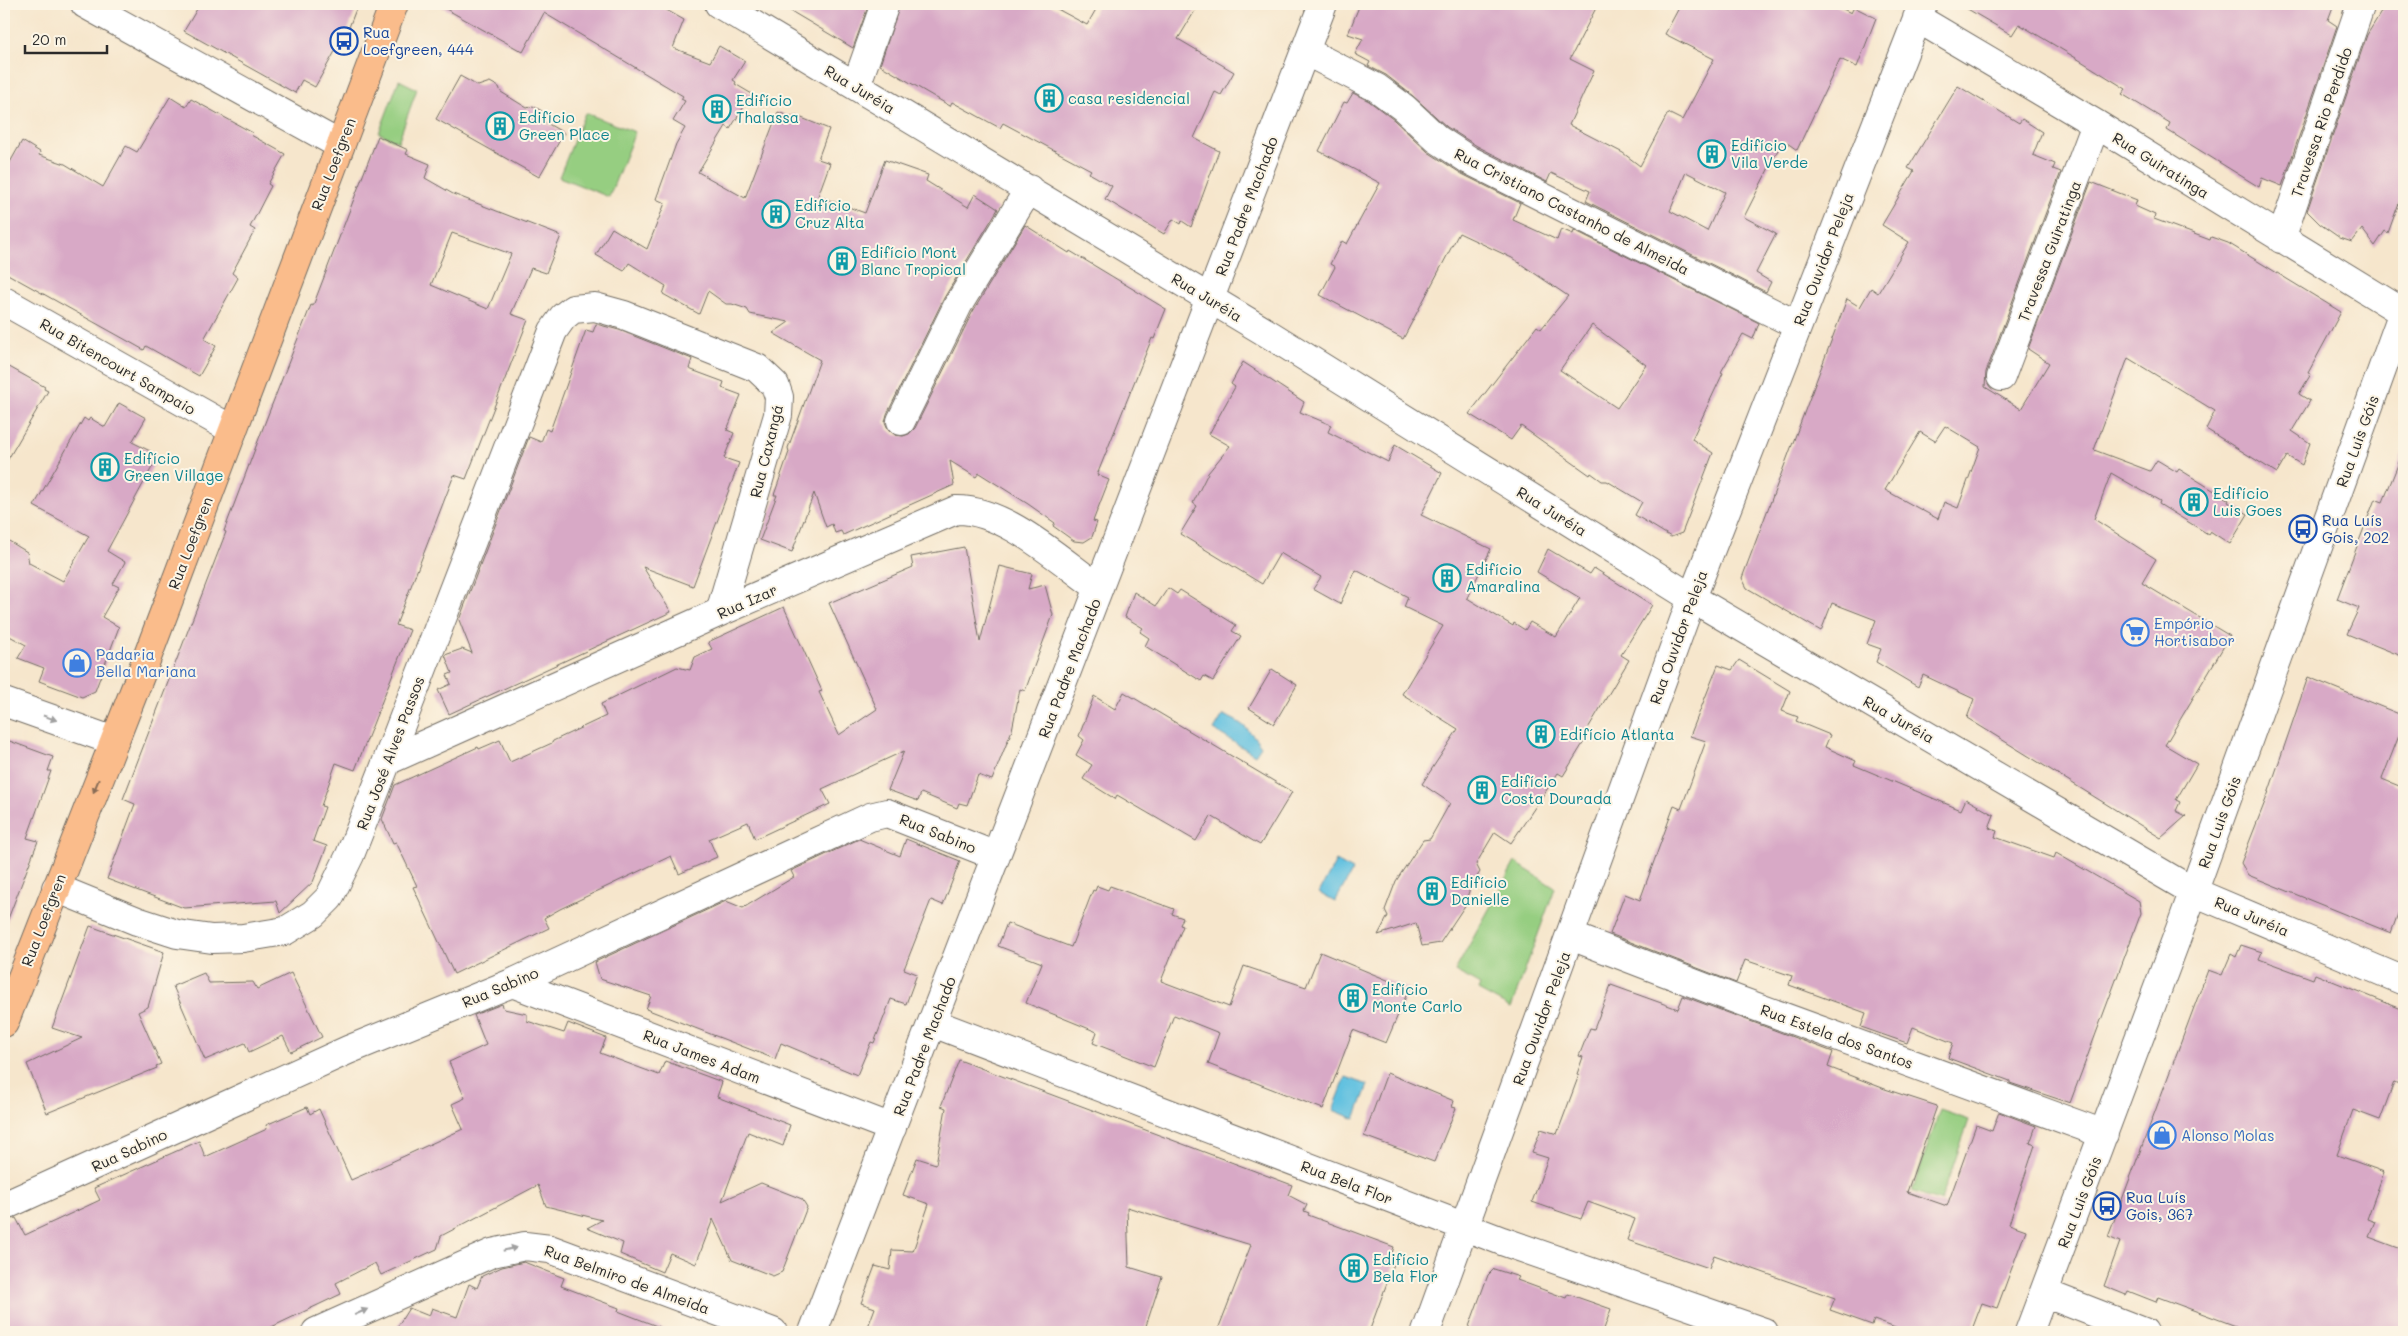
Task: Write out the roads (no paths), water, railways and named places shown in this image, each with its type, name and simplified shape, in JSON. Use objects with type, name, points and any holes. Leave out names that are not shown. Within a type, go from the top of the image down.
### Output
[{"type":"main road","name":"Rua Loefgren","points":[[4,1024],[233,430],[394,4]]},
{"type":"street","points":[[85,4],[340,145]]},
{"type":"street","name":"Rua Juréia","points":[[719,4],[1210,299],[1692,598],[2194,892],[2404,981]]},
{"type":"street","points":[[856,86],[885,4]]},
{"type":"street","name":"Rua Padre Machado","points":[[814,1332],[1323,4]]},
{"type":"street","name":"Travessa Rio Perdido","points":[[2281,239],[2361,4]]},
{"type":"street","name":"Rua Guiratinga","points":[[1920,11],[2096,124],[2281,239],[2404,311]]},
{"type":"street","name":"Rua Ouvidor Peleja","points":[[1426,1332],[1692,598],[1920,11]]},
{"type":"street","name":"Rua Cristiano Castanho de Almeida","points":[[1305,51],[1377,88],[1404,108],[1437,139],[1469,160],[1797,325]]},
{"type":"street","name":"Travessa Guiratinga","points":[[2001,377],[2096,124]]},
{"type":"street","points":[[901,421],[954,313],[1029,189]]},
{"type":"street","name":"Rua Bitencourt Sampaio","points":[[4,301],[233,430]]},
{"type":"street","name":"Rua Caxangá","points":[[553,330],[562,317],[573,309],[595,307],[624,315],[757,368],[775,385],[779,397],[778,415],[720,612]]},
{"type":"street","name":"Rua Luis Góis","points":[[2029,1332],[2194,892],[2404,311]]},
{"type":"street","name":"Rua José Alves Passos","points":[[56,888],[137,922],[178,934],[220,939],[260,937],[285,931],[313,914],[328,898],[350,855],[553,330]]},
{"type":"street","name":"Rua Izar","points":[[387,761],[720,612],[956,510],[982,513],[1019,531],[1099,588]]},
{"type":"street","points":[[4,702],[114,741]]},
{"type":"street","name":"Rua Sabino","points":[[4,1206],[348,1050],[512,983],[870,817],[887,813],[996,856]]},
{"type":"street","name":"Rua Estela dos Santos","points":[[1571,936],[1735,999],[2104,1134]]},
{"type":"street","name":"Rua James Adam","points":[[512,983],[892,1128]]},
{"type":"street","name":"Rua Bela Flor","points":[[933,1023],[1465,1226],[1764,1332]]},
{"type":"street","name":"Rua Belmiro de Almeida","points":[[316,1332],[492,1253],[525,1246],[550,1249],[773,1332]]},
{"type":"street","points":[[2044,1293],[2144,1332]]},
{"type":"water","points":[[1223,715],[1240,723],[1253,735],[1261,746],[1255,755],[1214,730]]},
{"type":"water","points":[[1336,861],[1353,870],[1335,902],[1319,893]]},
{"type":"water","points":[[1346,1077],[1368,1085],[1355,1119],[1333,1110]]},
{"type":"place","name":"Rua Loefgreen, 444","points":[[344,41]]},
{"type":"place","name":"casa residencial","points":[[1049,98]]},
{"type":"place","name":"Edifício Thalassa","points":[[717,109]]},
{"type":"place","name":"Edifício Green Place","points":[[500,126]]},
{"type":"place","name":"Edifício Vila Verde","points":[[1712,154]]},
{"type":"place","name":"Edifício Cruz Alta","points":[[776,214]]},
{"type":"place","name":"Edifício Mont Blanc Tropical","points":[[842,261]]},
{"type":"place","name":"Edifício Green Village","points":[[105,467]]},
{"type":"place","name":"Edifício Luis Goes","points":[[2194,502]]},
{"type":"place","name":"Rua Luís Gois, 202","points":[[2303,529]]},
{"type":"place","name":"Edifício Amaralina","points":[[1447,578]]},
{"type":"place","name":"Empório Hortisabor","points":[[2135,632]]},
{"type":"place","name":"Padaria Bella Mariana","points":[[77,663]]},
{"type":"place","name":"Edifício Atlanta","points":[[1541,734]]},
{"type":"place","name":"Edifício Costa Dourada","points":[[1482,790]]},
{"type":"place","name":"Edifício Danielle","points":[[1432,891]]},
{"type":"place","name":"Edifício Monte Carlo","points":[[1353,998]]},
{"type":"place","name":"Alonso Molas","points":[[2162,1135]]},
{"type":"place","name":"Rua Luís Gois, 367","points":[[2107,1206]]},
{"type":"place","name":"Edifício Bela Flor","points":[[1354,1268]]}]
